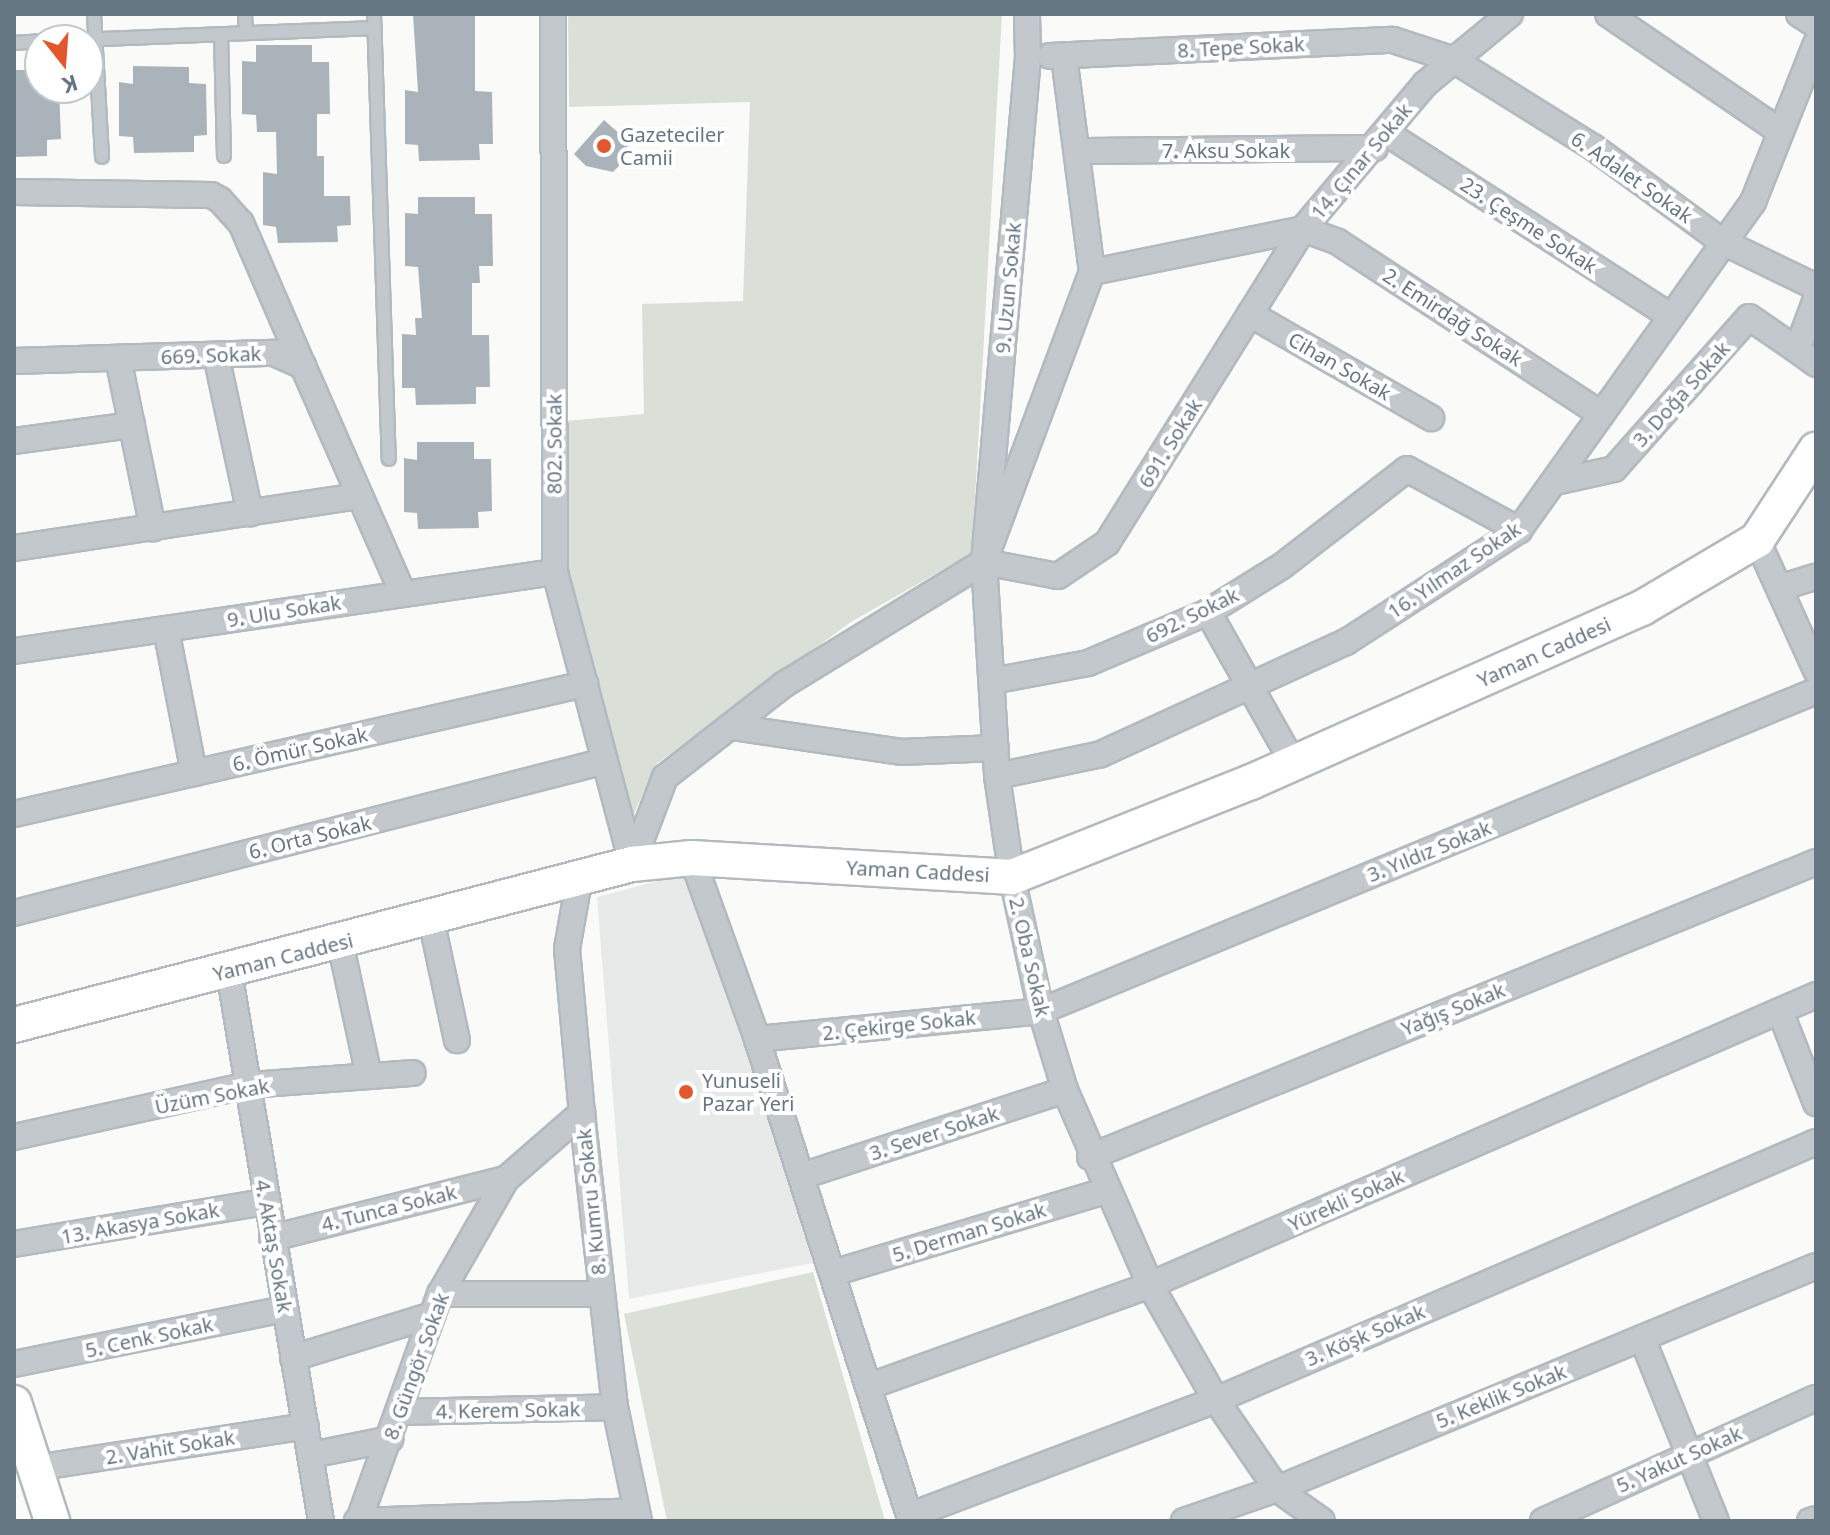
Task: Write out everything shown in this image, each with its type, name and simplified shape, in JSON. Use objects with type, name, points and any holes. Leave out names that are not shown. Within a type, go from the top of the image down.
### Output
[{"type":"main road","name":"Yaman Caddesi","points":[[14,1025],[579,881],[632,864],[692,858],[1012,877],[1293,763],[1642,608],[1757,540],[1814,457]]},
{"type":"main road","points":[[16,1416],[52,1521]]},
{"type":"street","name":"802. Sokak","points":[[553,14],[555,572],[632,864]]},
{"type":"street","name":"9. Uzun Sokak","points":[[984,562],[1028,57],[1027,14]]},
{"type":"street","name":"14. Çınar Sokak","points":[[1092,272],[1303,229],[1381,141],[1425,84],[1510,14]]},
{"type":"street","points":[[1608,14],[1781,132]]},
{"type":"street","points":[[1799,14],[1816,25]]},
{"type":"street","name":"8. Tepe Sokak","points":[[1028,57],[1393,40],[1452,59]]},
{"type":"street","name":"16. Yılmaz Sokak","points":[[997,776],[1101,754],[1346,642],[1519,530],[1555,482],[1599,413],[1753,202],[1816,44]]},
{"type":"street","points":[[632,864],[665,777],[783,685],[984,562],[1092,272],[1064,56]]},
{"type":"street","name":"6. Adalet Sokak","points":[[1452,59],[1593,147],[1723,242],[1816,287]]},
{"type":"street","name":"7. Aksu Sokak","points":[[1077,151],[1381,141]]},
{"type":"street","name":"23. Çeşme Sokak","points":[[1381,141],[1670,316]]},
{"type":"street","points":[[14,192],[211,195],[220,200],[241,223],[402,592]]},
{"type":"street","name":"691. Sokak","points":[[984,562],[1058,576],[1107,543],[1303,229]]},
{"type":"street","name":"2. Emirdağ Sokak","points":[[1303,229],[1338,242],[1599,413]]},
{"type":"street","points":[[1807,357],[1816,299]]},
{"type":"street","name":"Cihan Sokak","points":[[1250,314],[1431,418]]},
{"type":"street","name":"3. Doğa Sokak","points":[[1555,482],[1614,469],[1749,317],[1807,357]]},
{"type":"street","name":"669. Sokak","points":[[14,361],[274,353],[303,366]]},
{"type":"street","points":[[216,355],[250,513]]},
{"type":"street","points":[[118,358],[153,528]]},
{"type":"street","points":[[14,441],[132,425]]},
{"type":"street","name":"692. Sokak","points":[[992,681],[1088,663],[1208,612],[1282,566],[1407,469],[1519,530]]},
{"type":"street","points":[[14,548],[359,496]]},
{"type":"street","points":[[1757,540],[1816,670]]},
{"type":"street","name":"2. Oba Sokak","points":[[984,562],[997,776],[1012,877],[1041,1011],[1065,1090],[1090,1157],[1150,1285],[1216,1400],[1277,1489]]},
{"type":"street","name":"9. Ulu Sokak","points":[[14,651],[555,572]]},
{"type":"street","points":[[1779,588],[1816,577]]},
{"type":"street","points":[[1208,612],[1293,763]]},
{"type":"street","points":[[166,629],[194,773]]},
{"type":"street","name":"6. Ömür Sokak","points":[[14,814],[585,684]]},
{"type":"street","name":"3. Yıldız Sokak","points":[[1041,1011],[1816,691]]},
{"type":"street","points":[[732,727],[901,752],[996,748]]},
{"type":"street","name":"6. Orta Sokak","points":[[14,913],[605,761]]},
{"type":"street","points":[[692,858],[757,1039],[910,1518]]},
{"type":"street","name":"Yağış Sokak","points":[[1090,1157],[1816,862]]},
{"type":"street","name":"8. Kumru Sokak","points":[[579,881],[567,949],[582,1113],[615,1407],[638,1516]]},
{"type":"street","points":[[431,919],[457,1040]]},
{"type":"street","points":[[340,942],[369,1076]]},
{"type":"street","name":"4. Aktaş Sokak","points":[[229,971],[321,1521]]},
{"type":"street","name":"Yürekli Sokak","points":[[870,1386],[1150,1285],[1816,995]]},
{"type":"street","name":"2. Çekirge Sokak","points":[[757,1039],[1041,1011]]},
{"type":"street","points":[[1780,1011],[1816,1103]]},
{"type":"street","name":"Üzüm Sokak","points":[[14,1137],[249,1085],[413,1073]]},
{"type":"street","name":"3. Sever Sokak","points":[[802,1176],[1065,1090]]},
{"type":"street","name":"8. Güngör Sokak","points":[[358,1520],[401,1412],[436,1304],[506,1179],[582,1113]]},
{"type":"street","name":"3. Köşk Sokak","points":[[910,1518],[1216,1400],[1816,1142]]},
{"type":"street","name":"4. Tunca Sokak","points":[[272,1238],[506,1179]]},
{"type":"street","name":"5. Derman Sokak","points":[[833,1273],[1105,1191]]},
{"type":"street","name":"13. Akasya Sokak","points":[[14,1244],[266,1202]]},
{"type":"street","name":"5. Keklik Sokak","points":[[1184,1521],[1277,1489],[1816,1266]]},
{"type":"street","points":[[293,1358],[436,1304],[601,1294]]},
{"type":"street","name":"5. Cenk Sokak","points":[[14,1364],[285,1309]]},
{"type":"street","points":[[1642,1338],[1716,1521]]},
{"type":"street","name":"5. Yakut Sokak","points":[[1543,1521],[1816,1398]]},
{"type":"street","name":"4. Kerem Sokak","points":[[401,1412],[615,1407]]},
{"type":"street","name":"2. Vahit Sokak","points":[[35,1468],[306,1426]]},
{"type":"street","points":[[311,1455],[390,1439]]},
{"type":"street","points":[[1277,1489],[1322,1521]]},
{"type":"street","points":[[358,1520],[638,1516]]},
{"type":"street","points":[[1810,1521],[1816,1519]]},
{"type":"lane","points":[[245,14],[246,33]]},
{"type":"lane","points":[[374,14],[389,459]]},
{"type":"lane","points":[[104,39],[375,28]]},
{"type":"lane","points":[[221,34],[224,156]]},
{"type":"lane","points":[[99,104],[102,157]]},
{"type":"shaded area","points":[[568,14],[1002,14],[972,553],[851,622],[656,764],[633,816],[568,571],[565,421],[644,414],[642,304],[743,301],[750,102],[569,107]]},
{"type":"shaded area","name":"Yunuseli Pazar Yeri","points":[[688,873],[818,1262],[629,1299],[597,897]]},
{"type":"shaded area","points":[[813,1272],[885,1521],[667,1521],[624,1314]]},
{"type":"building","points":[[413,14],[475,14],[475,91],[492,92],[493,144],[479,144],[480,160],[419,161],[418,145],[405,144],[405,90],[418,92]]},
{"type":"building","points":[[256,45],[312,45],[312,62],[329,62],[330,114],[317,114],[317,156],[324,156],[324,196],[350,196],[351,225],[337,226],[338,242],[278,243],[276,227],[263,225],[263,172],[277,174],[276,132],[257,132],[256,115],[242,114],[242,61],[256,62]]},
{"type":"building","points":[[133,66],[189,67],[189,83],[206,84],[207,135],[194,136],[194,152],[134,153],[133,137],[119,136],[119,82],[133,84]]},
{"type":"building","points":[[14,70],[24,70],[24,104],[60,104],[61,139],[47,140],[47,156],[14,157]]},
{"type":"building","name":"Gazeteciler Camii","points":[[604,120],[630,143],[626,149],[631,153],[613,172],[586,166],[574,154]]},
{"type":"building","points":[[418,197],[475,197],[475,214],[492,214],[493,266],[479,266],[480,283],[472,283],[472,335],[489,335],[490,387],[476,387],[476,404],[416,405],[415,388],[402,388],[402,334],[416,335],[415,318],[422,318],[418,267],[405,266],[405,213],[418,214]]},
{"type":"building","points":[[417,442],[474,442],[474,459],[491,459],[492,511],[478,512],[479,528],[418,529],[417,513],[404,512],[404,458],[417,460]]},
{"type":"place","name":"Gazeteciler Camii","points":[[604,146]]},
{"type":"place","name":"Yunuseli Pazar Yeri","points":[[686,1092]]}]
